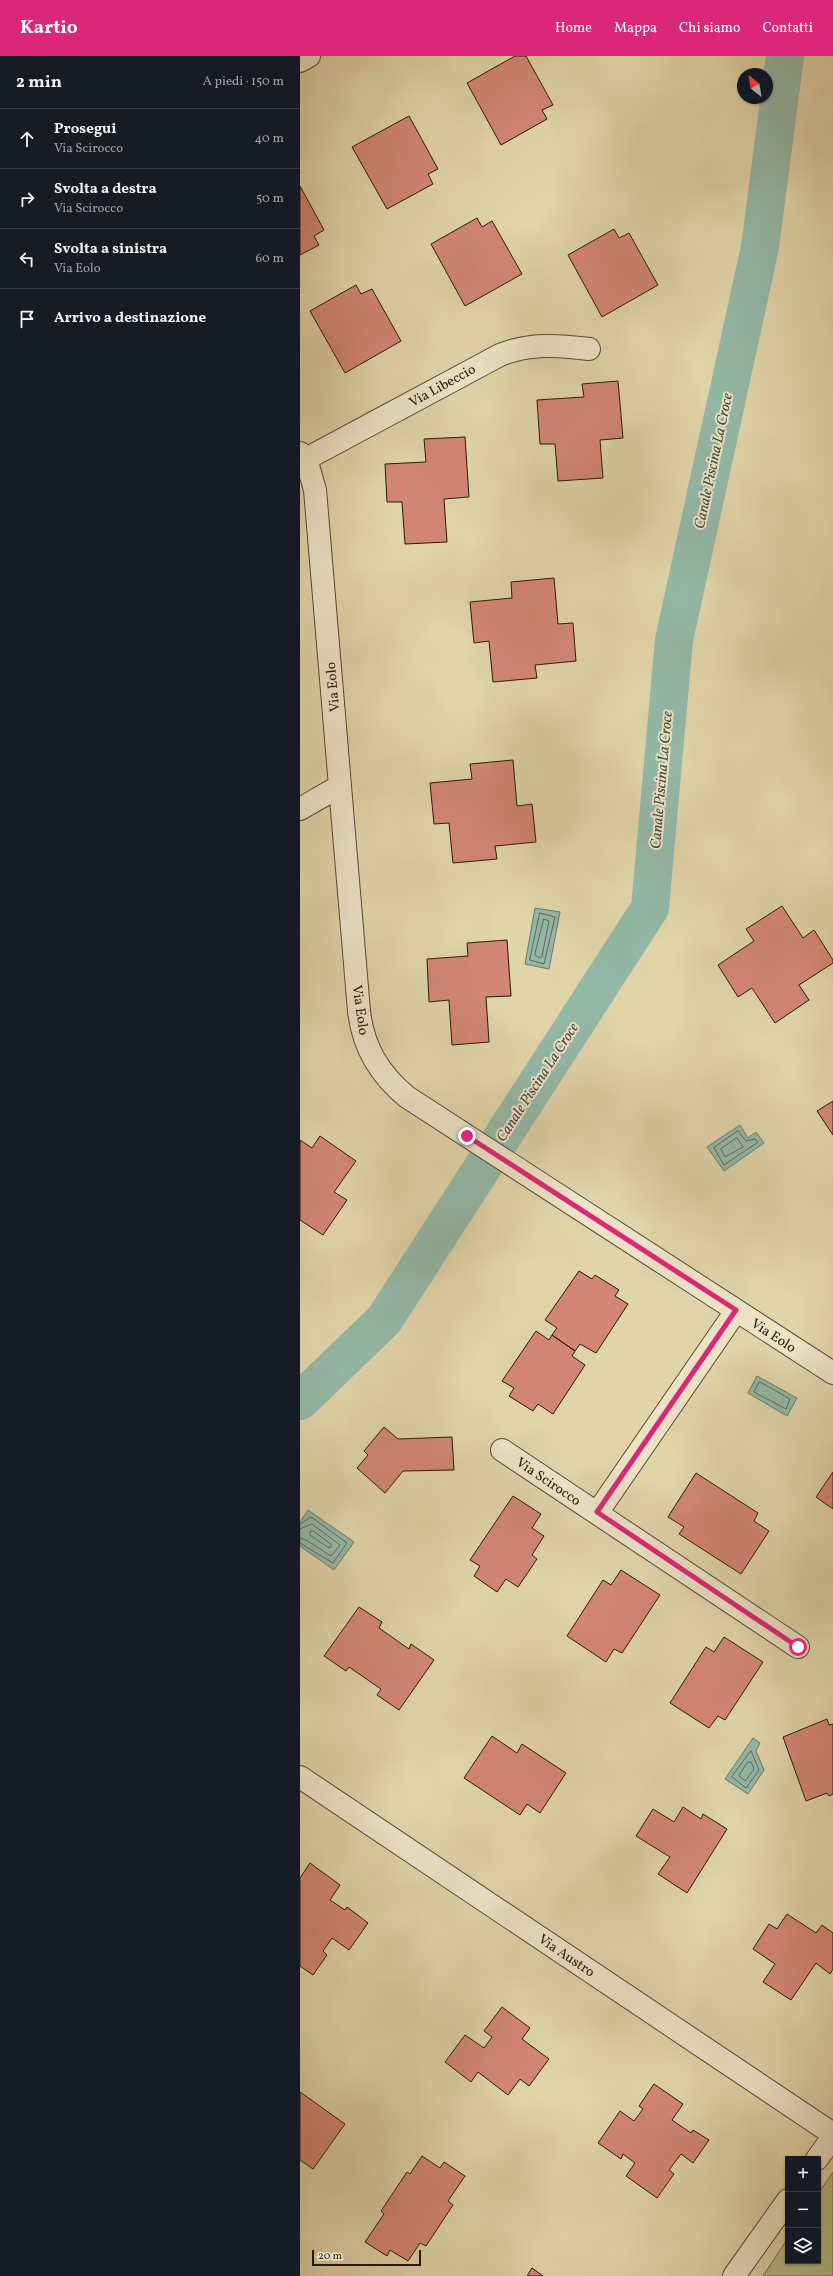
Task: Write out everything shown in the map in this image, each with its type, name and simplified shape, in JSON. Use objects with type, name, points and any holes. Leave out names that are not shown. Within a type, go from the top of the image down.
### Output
[{"type":"street","points":[[300,61],[309,56]]},
{"type":"street","name":"Via Libeccio","points":[[302,457],[500,355],[532,346],[556,345],[589,349]]},
{"type":"street","name":"Via Eolo","points":[[302,457],[315,490],[359,1011],[366,1044],[378,1068],[396,1088],[467,1136],[833,1373]]},
{"type":"street","points":[[300,810],[340,786]]},
{"type":"street","name":"Via Scirocco","points":[[597,1512],[736,1310]]},
{"type":"street","name":"Via Scirocco","points":[[502,1450],[798,1647]]},
{"type":"street","name":"Via Austro","points":[[300,1777],[833,2136]]},
{"type":"street","points":[[819,2156],[833,2136]]},
{"type":"street","points":[[734,2276],[785,2204]]},
{"type":"green space","points":[[833,2172],[833,2276],[763,2276],[785,2243],[785,2264],[821,2264],[821,2190]]},
{"type":"water","points":[[535,908],[560,912],[549,969],[525,964]]},
{"type":"water","points":[[740,1125],[748,1138],[756,1132],[764,1143],[724,1171],[707,1147]]},
{"type":"water","points":[[757,1376],[797,1398],[787,1416],[748,1393]]},
{"type":"water","points":[[308,1510],[354,1542],[334,1570],[300,1546],[300,1522]]},
{"type":"water","points":[[753,1738],[760,1743],[756,1751],[764,1770],[748,1794],[725,1779]]},
{"type":"building","points":[[515,56],[526,56],[553,105],[542,110],[547,119],[501,145],[467,83]]},
{"type":"building","points":[[409,116],[438,169],[428,174],[433,184],[387,209],[352,147]]},
{"type":"building","points":[[300,186],[324,230],[314,236],[319,245],[300,255]]},
{"type":"building","points":[[477,218],[482,227],[492,221],[522,274],[465,306],[431,244]]},
{"type":"building","points":[[614,229],[619,238],[629,233],[658,285],[602,317],[568,255]]},
{"type":"building","points":[[356,285],[361,294],[372,289],[401,341],[345,373],[310,311]]},
{"type":"building","points":[[618,381],[623,438],[600,440],[603,478],[558,481],[555,444],[540,444],[537,400],[584,397],[582,384]]},
{"type":"building","points":[[465,437],[469,497],[444,499],[447,542],[405,544],[402,502],[387,502],[385,464],[426,462],[424,439]]},
{"type":"building","points":[[554,578],[558,624],[573,623],[576,661],[535,665],[537,678],[493,682],[489,641],[474,643],[470,602],[512,598],[511,582]]},
{"type":"building","points":[[513,760],[517,806],[532,804],[536,842],[495,846],[497,859],[453,863],[449,823],[434,824],[430,783],[472,779],[470,764]]},
{"type":"building","points":[[782,906],[803,938],[814,930],[833,960],[833,963],[799,985],[809,1000],[775,1023],[752,988],[738,997],[718,965],[754,941],[746,929]]},
{"type":"building","points":[[507,940],[511,996],[486,997],[489,1042],[452,1045],[449,1000],[429,1002],[427,959],[468,956],[467,943]]},
{"type":"building","points":[[833,1101],[833,1135],[817,1111]]},
{"type":"building","points":[[320,1136],[356,1161],[334,1192],[347,1200],[323,1235],[300,1220],[300,1140],[312,1148]]},
{"type":"building","points":[[579,1271],[592,1279],[595,1275],[619,1290],[615,1296],[628,1304],[596,1353],[580,1344],[575,1351],[552,1335],[557,1328],[545,1320]]},
{"type":"building","points":[[536,1331],[549,1340],[552,1335],[575,1351],[572,1356],[585,1365],[553,1414],[538,1404],[533,1411],[509,1396],[514,1388],[502,1381]]},
{"type":"building","points":[[384,1427],[398,1439],[452,1437],[454,1470],[403,1471],[385,1493],[357,1468],[368,1455],[364,1451]]},
{"type":"building","points":[[833,1472],[833,1509],[816,1497]]},
{"type":"building","points":[[696,1473],[758,1513],[754,1521],[769,1531],[741,1574],[679,1534],[684,1527],[668,1517]]},
{"type":"building","points":[[513,1496],[541,1514],[532,1528],[544,1536],[532,1555],[537,1559],[518,1587],[506,1579],[497,1592],[474,1576],[480,1566],[470,1560]]},
{"type":"building","points":[[621,1570],[660,1595],[622,1653],[614,1649],[606,1662],[567,1636],[603,1580],[611,1585]]},
{"type":"building","points":[[359,1607],[382,1622],[379,1628],[409,1649],[411,1644],[434,1660],[399,1710],[377,1695],[381,1689],[349,1667],[346,1671],[324,1656]]},
{"type":"building","points":[[724,1637],[763,1662],[725,1720],[718,1716],[709,1728],[670,1703],[706,1647],[714,1652]]},
{"type":"building","points":[[827,1719],[829,1725],[833,1724],[833,1794],[829,1796],[827,1793],[806,1801],[783,1737]]},
{"type":"building","points":[[492,1736],[517,1753],[522,1744],[566,1773],[540,1813],[527,1804],[520,1815],[464,1778]]},
{"type":"building","points":[[683,1807],[701,1819],[703,1814],[727,1829],[687,1893],[658,1874],[670,1857],[636,1836],[653,1809],[674,1822]]},
{"type":"building","points":[[310,1863],[340,1885],[330,1900],[345,1910],[347,1907],[368,1923],[349,1950],[332,1938],[323,1951],[327,1955],[313,1975],[300,1966],[300,1878]]},
{"type":"building","points":[[787,1914],[816,1933],[822,1925],[833,1933],[833,1969],[830,1974],[816,1963],[791,2000],[763,1982],[775,1964],[753,1949],[769,1924],[777,1929]]},
{"type":"building","points":[[502,2007],[530,2028],[522,2039],[549,2059],[529,2086],[520,2079],[508,2095],[478,2072],[471,2082],[445,2062],[465,2035],[484,2048],[492,2037],[484,2031]]},
{"type":"building","points":[[654,2084],[683,2104],[672,2120],[691,2133],[693,2130],[709,2140],[693,2163],[681,2154],[669,2170],[674,2174],[657,2198],[626,2176],[635,2163],[623,2154],[621,2159],[598,2143],[620,2111],[634,2121],[643,2109],[639,2106]]},
{"type":"building","points":[[300,2092],[345,2124],[313,2169],[300,2160]]},
{"type":"building","points":[[422,2156],[440,2168],[444,2162],[465,2176],[448,2201],[453,2205],[426,2246],[420,2243],[408,2261],[390,2250],[387,2256],[365,2242],[384,2214],[381,2211],[407,2172],[410,2174]]},
{"type":"building","points":[[532,2268],[543,2276],[527,2276]]},
{"type":"waterway","name":"Canale Piscina La Croce","points":[[300,1401],[384,1320],[650,908],[674,640],[760,247],[785,56]]},
{"type":"route","points":[[467,1136],[736,1310],[597,1512],[798,1647]]}]
